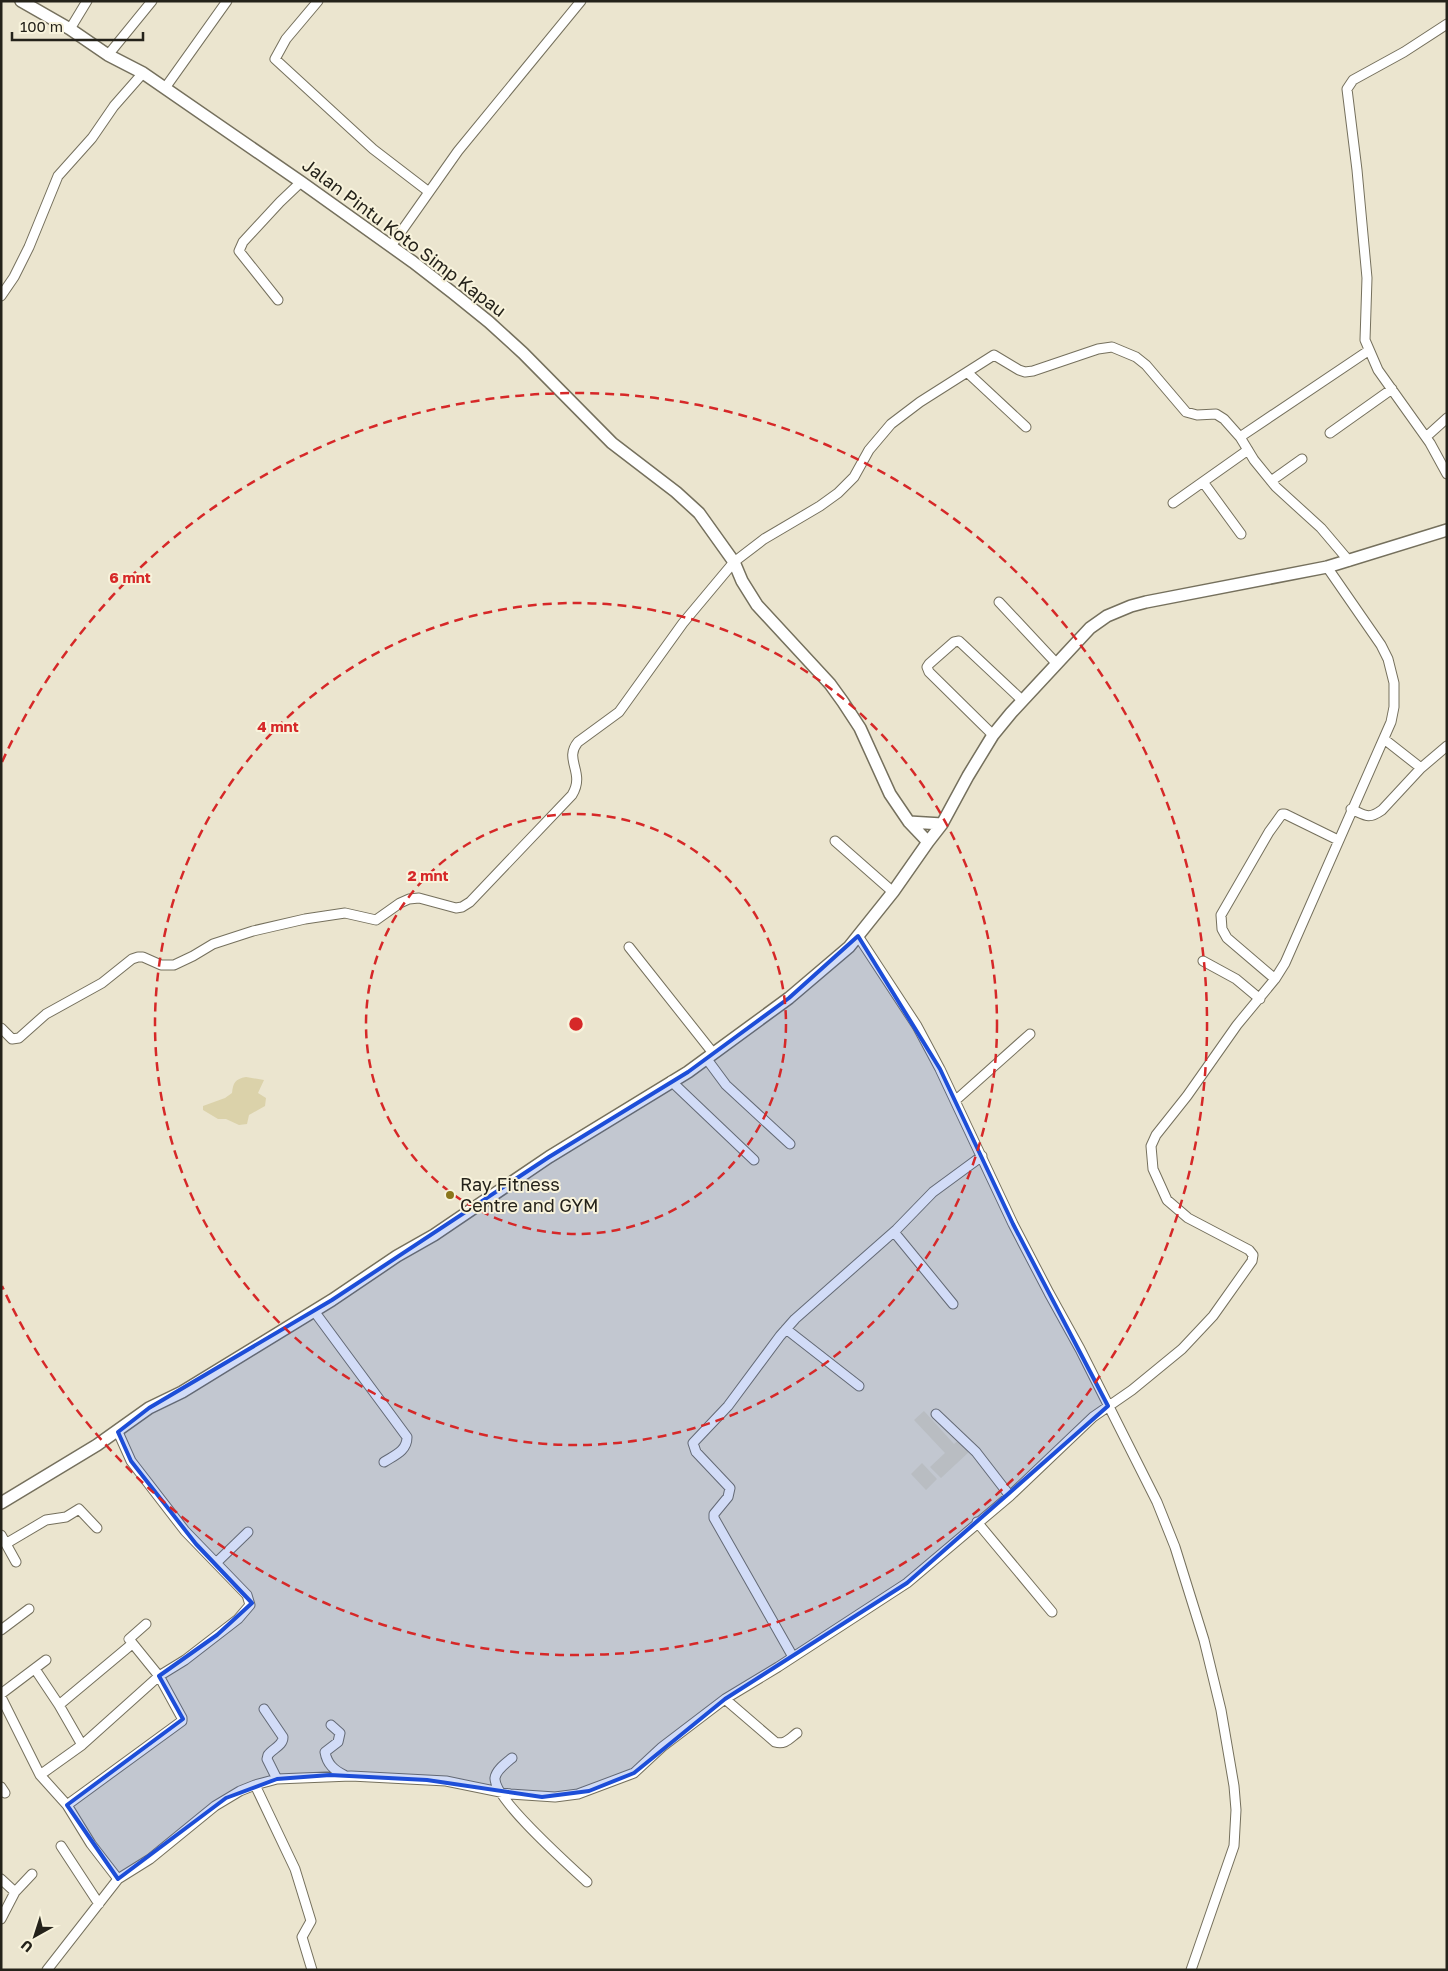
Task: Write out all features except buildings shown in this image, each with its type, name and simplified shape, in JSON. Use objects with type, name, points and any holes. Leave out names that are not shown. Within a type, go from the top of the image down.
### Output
[{"type":"street","name":"Jalan Pintu Koto Simp Kapau","points":[[21,1],[70,29],[108,55],[143,73],[391,246],[489,322],[559,388],[612,443],[676,492],[699,513],[734,562],[742,581],[757,605],[830,684],[843,702],[860,728],[890,794],[909,822],[928,842]]},
{"type":"street","points":[[70,29],[87,1]]},
{"type":"street","points":[[108,55],[152,1]]},
{"type":"street","points":[[165,88],[227,1]]},
{"type":"street","points":[[318,1],[286,39],[275,59],[373,149],[429,192]]},
{"type":"street","points":[[391,246],[458,151],[581,1]]},
{"type":"street","points":[[1447,24],[1404,52],[1353,80],[1347,89],[1360,192],[1367,278],[1365,340],[1368,351],[1378,370],[1426,437],[1447,474]]},
{"type":"street","points":[[1,296],[14,277],[58,176],[92,138],[114,106],[143,73]]},
{"type":"street","points":[[278,300],[239,251],[243,242],[301,182]]},
{"type":"street","points":[[1,1028],[12,1039],[18,1038],[46,1014],[102,983],[132,959],[138,957],[143,957],[161,965],[174,964],[194,956],[213,944],[253,931],[305,919],[345,913],[376,920],[400,903],[419,898],[456,908],[470,902],[572,795],[578,782],[572,757],[578,742],[619,712],[683,622],[734,562],[764,539],[820,506],[838,493],[854,477],[869,450],[891,424],[920,402],[994,355],[1025,372],[1033,371],[1098,348],[1112,347],[1125,351],[1146,365],[1186,412],[1197,415],[1216,414],[1224,419],[1240,437],[1271,481],[1321,528],[1349,561]]},
{"type":"street","points":[[1240,437],[1368,351]]},
{"type":"street","points":[[968,373],[1026,428]]},
{"type":"street","points":[[1330,433],[1392,389]]},
{"type":"street","points":[[1426,437],[1447,418]]},
{"type":"street","points":[[1172,503],[1248,450]]},
{"type":"street","points":[[1271,481],[1302,459]]},
{"type":"street","points":[[1203,482],[1241,534]]},
{"type":"street","points":[[1,1503],[118,1432],[150,1408],[182,1392],[314,1311],[397,1256],[434,1235],[549,1157],[643,1101],[710,1056],[808,983],[849,947],[893,892],[942,824],[993,735],[1090,628],[1106,616],[1131,606],[1327,567],[1447,530]]},
{"type":"street","points":[[47,1970],[118,1879],[150,1859],[215,1806],[240,1791],[255,1785],[277,1779],[344,1776],[446,1781],[500,1792],[555,1797],[578,1794],[623,1779],[634,1773],[662,1747],[725,1699],[794,1658],[907,1583],[1010,1496],[1093,1417],[1154,1373],[1193,1339],[1213,1316],[1252,1261],[1253,1255],[1249,1250],[1188,1218],[1167,1200],[1153,1169],[1151,1146],[1156,1135],[1187,1096],[1237,1025],[1275,979],[1285,963],[1351,809],[1384,739],[1394,707],[1394,683],[1388,659],[1381,645],[1327,567]]},
{"type":"street","points":[[999,602],[1056,664]]},
{"type":"street","points":[[993,735],[929,672],[927,667],[929,664],[954,642],[960,641],[1024,701]]},
{"type":"street","points":[[1384,739],[1421,768]]},
{"type":"street","points":[[1351,809],[1368,816],[1374,816],[1382,810],[1421,768],[1447,746]]},
{"type":"street","points":[[1275,979],[1227,938],[1222,929],[1221,915],[1269,832],[1282,814],[1338,840]]},
{"type":"street","points":[[909,822],[942,824]]},
{"type":"street","points":[[835,841],[893,892]]},
{"type":"street","points":[[858,936],[917,1026],[956,1100],[1013,1224],[1080,1349],[1157,1502],[1178,1555],[1204,1640],[1218,1696],[1234,1786],[1236,1825],[1234,1846],[1191,1970]]},
{"type":"street","points":[[629,947],[710,1056],[726,1085],[790,1144]]},
{"type":"street","points":[[1202,961],[1236,979],[1260,999]]},
{"type":"street","points":[[956,1100],[1030,1034]]},
{"type":"street","points":[[671,1081],[754,1160]]},
{"type":"street","points":[[794,1658],[714,1518],[714,1514],[728,1497],[730,1488],[696,1452],[692,1443],[728,1406],[786,1329],[807,1308],[894,1232],[933,1192],[982,1156]]},
{"type":"street","points":[[894,1232],[953,1304]]},
{"type":"street","points":[[314,1311],[407,1437],[407,1444],[403,1450],[384,1462]]},
{"type":"street","points":[[786,1329],[859,1386]]},
{"type":"street","points":[[936,1414],[976,1452],[1010,1496]]},
{"type":"street","points":[[40,1775],[82,1745],[159,1676],[199,1650],[238,1619],[250,1605],[247,1594],[196,1544],[131,1460],[118,1432]]},
{"type":"street","points":[[6,1543],[46,1520],[66,1517],[79,1509],[97,1528]]},
{"type":"street","points":[[977,1522],[1052,1612]]},
{"type":"street","points":[[216,1563],[248,1532]]},
{"type":"street","points":[[1,1535],[16,1562]]},
{"type":"street","points":[[1,1630],[29,1609]]},
{"type":"street","points":[[67,1805],[182,1721],[159,1676],[132,1644],[130,1639],[146,1624]]},
{"type":"street","points":[[59,1705],[132,1644]]},
{"type":"street","points":[[46,1660],[1,1695],[40,1775],[67,1805],[91,1844],[118,1879]]},
{"type":"street","points":[[35,1669],[82,1745]]},
{"type":"street","points":[[725,1699],[775,1742],[781,1744],[786,1742],[797,1733]]},
{"type":"street","points":[[264,1709],[283,1737],[283,1741],[268,1755],[267,1759],[277,1779]]},
{"type":"street","points":[[331,1725],[340,1733],[338,1742],[326,1752],[326,1758],[333,1769],[344,1776]]},
{"type":"street","points":[[512,1758],[495,1775],[495,1782],[500,1792],[522,1821],[587,1882]]},
{"type":"street","points":[[255,1785],[298,1878],[311,1921],[302,1937],[312,1970]]},
{"type":"street","points":[[61,1846],[99,1904]]},
{"type":"street","points":[[1,1919],[15,1892],[32,1874]]},
{"type":"street","points":[[1,1879],[15,1892]]},
{"type":"highlighted area","points":[[858,936],[940,1069],[1013,1224],[1108,1406],[907,1583],[725,1699],[634,1773],[589,1791],[542,1797],[427,1780],[330,1775],[277,1779],[226,1798],[118,1879],[67,1805],[183,1719],[159,1676],[217,1635],[252,1603],[196,1544],[131,1461],[118,1432],[149,1408],[332,1300],[549,1157],[688,1072],[789,998]]},
{"type":"shaded area","points":[[246,1077],[264,1080],[258,1093],[266,1098],[265,1106],[249,1115],[247,1124],[239,1125],[226,1119],[218,1119],[203,1110],[203,1106],[225,1098],[232,1093],[235,1082]]},
{"type":"shaded area","points":[[924,1411],[954,1444],[959,1440],[970,1451],[941,1478],[930,1467],[945,1453],[914,1420]]},
{"type":"shaded area","points":[[922,1463],[937,1479],[926,1490],[911,1474]]},
{"type":"place","name":"Ray Fitness Centre and GYM","points":[[450,1195]]}]
